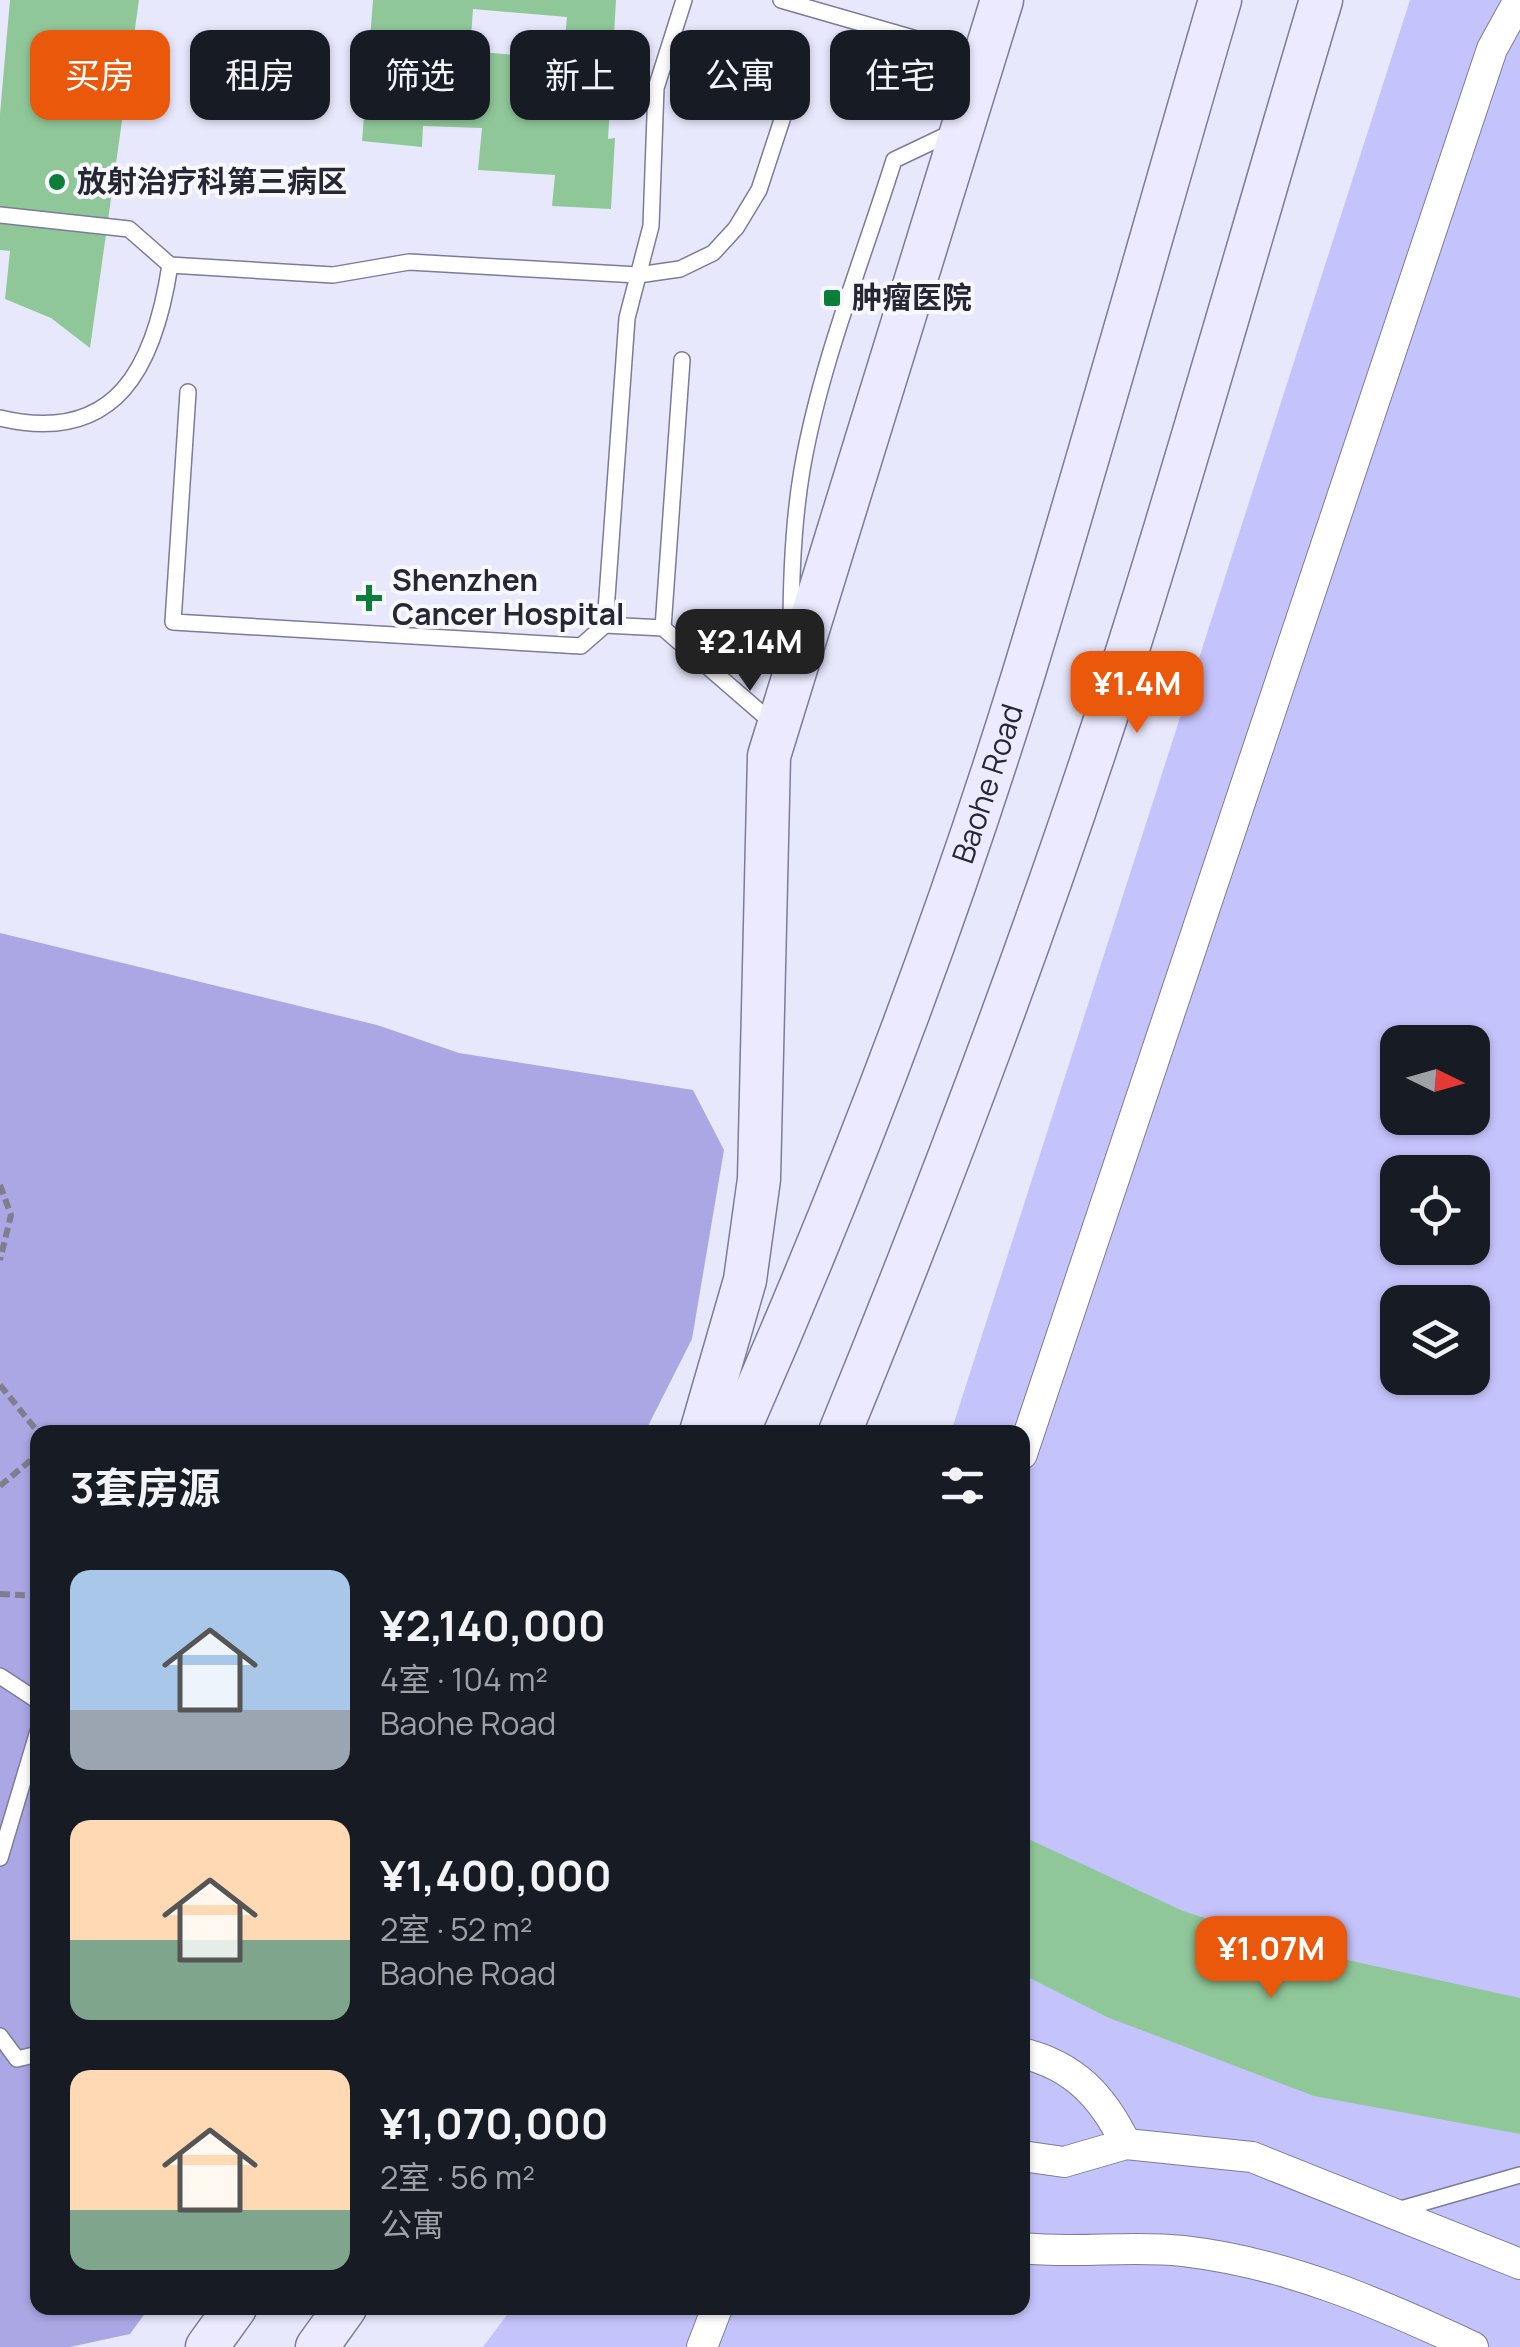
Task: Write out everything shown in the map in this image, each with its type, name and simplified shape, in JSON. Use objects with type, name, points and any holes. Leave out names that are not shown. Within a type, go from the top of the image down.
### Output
[{"type":"main road","points":[[703,1425],[744,1280],[759,1178],[769,756],[1002,0]]},
{"type":"main road","name":"Baohe Road","points":[[741,1425],[821,1241],[979,806],[1026,663],[1220,0]]},
{"type":"main road","points":[[843,1425],[978,1083],[1077,801],[1147,588],[1322,0]]},
{"type":"main road","points":[[206,2347],[230,2315]]},
{"type":"main road","points":[[317,2347],[340,2315]]},
{"type":"street","points":[[1030,1430],[1492,49],[1519,0]]},
{"type":"street","points":[[1030,2056],[1070,2072],[1094,2090],[1126,2144]]},
{"type":"street","points":[[1030,2157],[1064,2162],[1126,2144],[1252,2157],[1520,2264]]},
{"type":"street","points":[[1030,2248],[1180,2251],[1272,2268],[1378,2303],[1472,2347]]},
{"type":"street","points":[[702,2347],[714,2315]]},
{"type":"lane","points":[[605,625],[627,318],[651,226],[656,88],[684,0]]},
{"type":"lane","points":[[781,0],[984,59]]},
{"type":"lane","points":[[0,215],[129,229],[170,266],[333,275],[409,262],[638,274],[680,269],[713,253],[736,228],[759,190],[782,120]]},
{"type":"lane","points":[[791,684],[794,534],[818,400],[894,160],[963,127]]},
{"type":"lane","points":[[0,418],[27,424],[60,422],[92,412],[120,394],[142,369],[156,339],[170,266]]},
{"type":"lane","points":[[663,628],[682,360]]},
{"type":"lane","points":[[188,392],[173,622],[581,646],[605,625],[663,628],[778,727]]},
{"type":"lane","points":[[0,1676],[30,1696]]},
{"type":"lane","points":[[0,1858],[30,1758]]},
{"type":"lane","points":[[0,2036],[17,2059],[30,2056]]},
{"type":"lane","points":[[1393,2211],[1520,2174]]},
{"type":"path","points":[[0,1185],[10,1216],[0,1260]]},
{"type":"path","points":[[0,1386],[32,1425]]},
{"type":"path","points":[[0,1486],[30,1461]]},
{"type":"path","points":[[0,1594],[30,1596]]},
{"type":"shaded area","points":[[1410,0],[1520,0],[1520,2347],[483,2347],[507,2315],[1030,2315],[1030,1425],[953,1425]]},
{"type":"shaded area","points":[[0,933],[377,1025],[459,1053],[693,1090],[724,1150],[692,1339],[649,1425],[30,1425],[30,2315],[144,2315],[130,2334],[70,2347],[0,2347]]},
{"type":"building","name":"放射治疗科第三病区","points":[[10,0],[139,0],[135,30],[30,30],[30,120],[122,120],[90,348],[51,318],[5,299],[10,251],[0,250],[0,114]]},
{"type":"building","points":[[373,0],[616,0],[614,30],[566,30],[567,17],[473,9],[472,30],[371,30]]},
{"type":"building","points":[[490,53],[510,54],[510,120],[609,120],[608,139],[615,138],[611,209],[552,206],[555,175],[478,170],[482,128],[423,126],[422,147],[362,141],[364,120],[490,120]]},
{"type":"building","points":[[1030,1840],[1183,1911],[1311,1952],[1520,1998],[1520,2134],[1314,2096],[1107,2017],[1030,1978]]},
{"type":"place","name":"放射治疗科第三病区","points":[[57,182]]},
{"type":"place","name":"肿瘤医院","points":[[832,298]]},
{"type":"place","name":"Shenzhen Cancer Hospital","points":[[369,598]]}]
